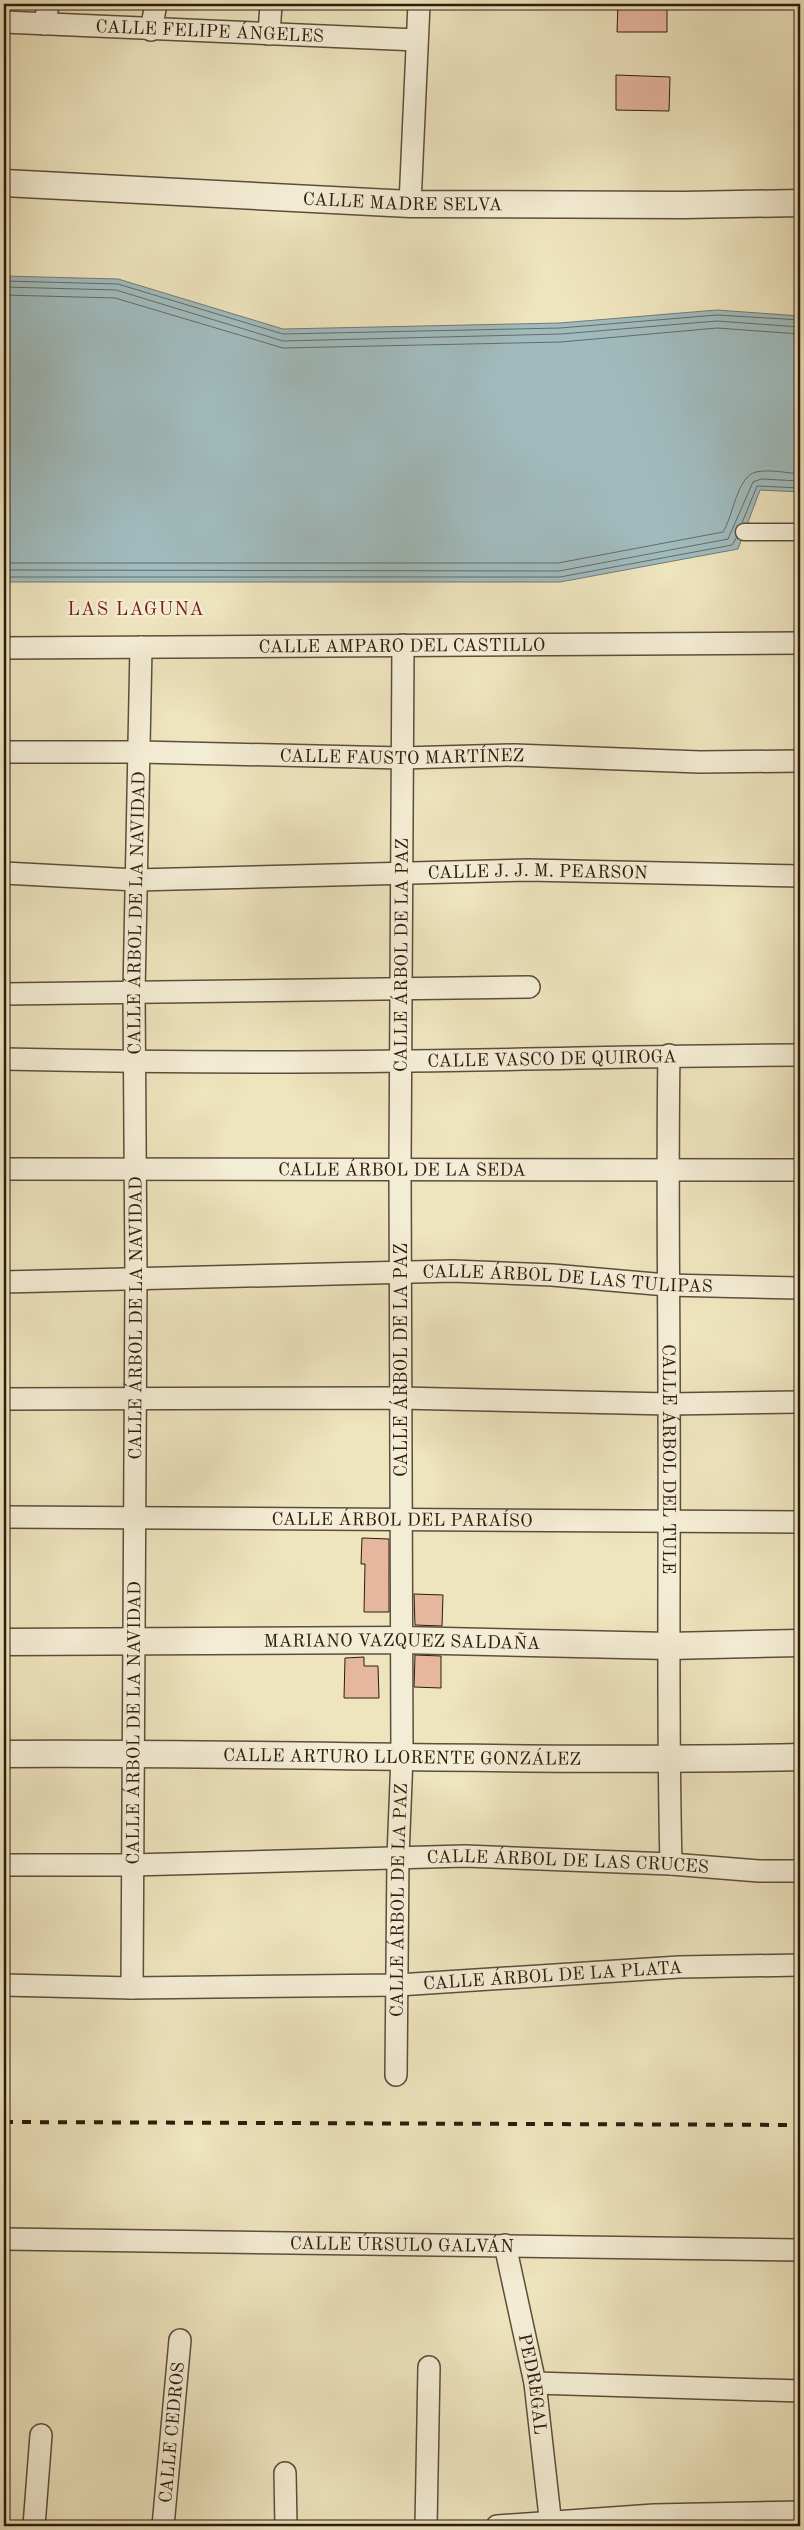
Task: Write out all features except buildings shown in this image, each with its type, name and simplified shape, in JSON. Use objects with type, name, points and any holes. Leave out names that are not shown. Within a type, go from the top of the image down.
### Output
[{"type":"street","points":[[151,30],[156,4]]},
{"type":"street","points":[[269,34],[271,4]]},
{"type":"street","points":[[410,204],[419,4]]},
{"type":"street","name":"CALLE FELIPE ÁNGELES","points":[[4,22],[46,14],[151,30],[417,40]]},
{"type":"street","name":"CALLE MADRE SELVA","points":[[4,183],[410,204],[800,203]]},
{"type":"street","points":[[744,532],[800,532]]},
{"type":"street","name":"CALLE AMPARO DEL CASTILLO","points":[[4,648],[800,643]]},
{"type":"street","name":"CALLE ÁRBOL DE LA PAZ","points":[[396,2075],[398,1857],[402,1756],[400,1170],[403,646]]},
{"type":"street","name":"CALLE ÁRBOL DE LA NAVIDAD","points":[[132,1988],[131,1865],[135,1640],[134,1400],[136,1277],[134,992],[141,647]]},
{"type":"street","name":"CALLE FAUSTO MARTÍNEZ","points":[[4,752],[140,752],[402,758],[514,755],[700,762],[800,762]]},
{"type":"street","name":"CALLE J. J. M. PEARSON","points":[[4,873],[136,880],[528,870],[800,876]]},
{"type":"street","points":[[4,994],[529,987]]},
{"type":"street","name":"CALLE VASCO DE QUIROGA","points":[[4,1059],[134,1062],[402,1061],[669,1055],[800,1055]]},
{"type":"street","name":"CALLE ÁRBOL DEL TULE","points":[[669,1055],[667,1169],[669,1404],[668,1760],[671,1864]]},
{"type":"street","name":"CALLE ÁRBOL DE LA SEDA","points":[[4,1169],[800,1170]]},
{"type":"street","name":"CALLE ÁRBOL DE LAS TULIPAS","points":[[4,1282],[136,1277],[453,1271],[552,1275],[667,1285],[800,1288]]},
{"type":"street","points":[[4,1399],[400,1398],[669,1404],[800,1402]]},
{"type":"street","name":"CALLE ÁRBOL DEL PARAÍSO","points":[[4,1517],[668,1523],[800,1522]]},
{"type":"street","name":"MARIANO VAZQUEZ SALDAÑA","points":[[4,1642],[402,1640],[669,1646],[800,1643]]},
{"type":"street","name":"CALLE ARTURO LLORENTE GONZÁLEZ","points":[[4,1754],[133,1753],[668,1760],[800,1757]]},
{"type":"street","name":"CALLE ÁRBOL DE LAS CRUCES","points":[[4,1865],[131,1865],[465,1856],[671,1864],[759,1871],[800,1871]]},
{"type":"street","name":"CALLE ÁRBOL DE LA PLATA","points":[[4,1985],[132,1988],[398,1985],[679,1967],[800,1965]]},
{"type":"street","name":"CALLE ÚRSULO GALVÁN","points":[[4,2238],[800,2250]]},
{"type":"street","name":"PEDREGAL","points":[[505,2245],[535,2383],[551,2524]]},
{"type":"street","name":"CALLE CEDROS","points":[[163,2526],[180,2340]]},
{"type":"street","points":[[426,2526],[429,2368]]},
{"type":"street","points":[[535,2383],[800,2391]]},
{"type":"street","points":[[34,2526],[41,2435]]},
{"type":"street","points":[[285,2472],[286,2526]]},
{"type":"street","points":[[496,2526],[551,2524],[654,2515],[800,2512]]},
{"type":"water","points":[[4,276],[118,279],[283,329],[560,323],[717,310],[800,316],[800,492],[760,490],[738,549],[560,582],[4,582]]},
{"type":"railway","points":[[4,2122],[800,2125]]},
{"type":"district","name":"LAS LAGUNA","points":[[136,608]]}]
